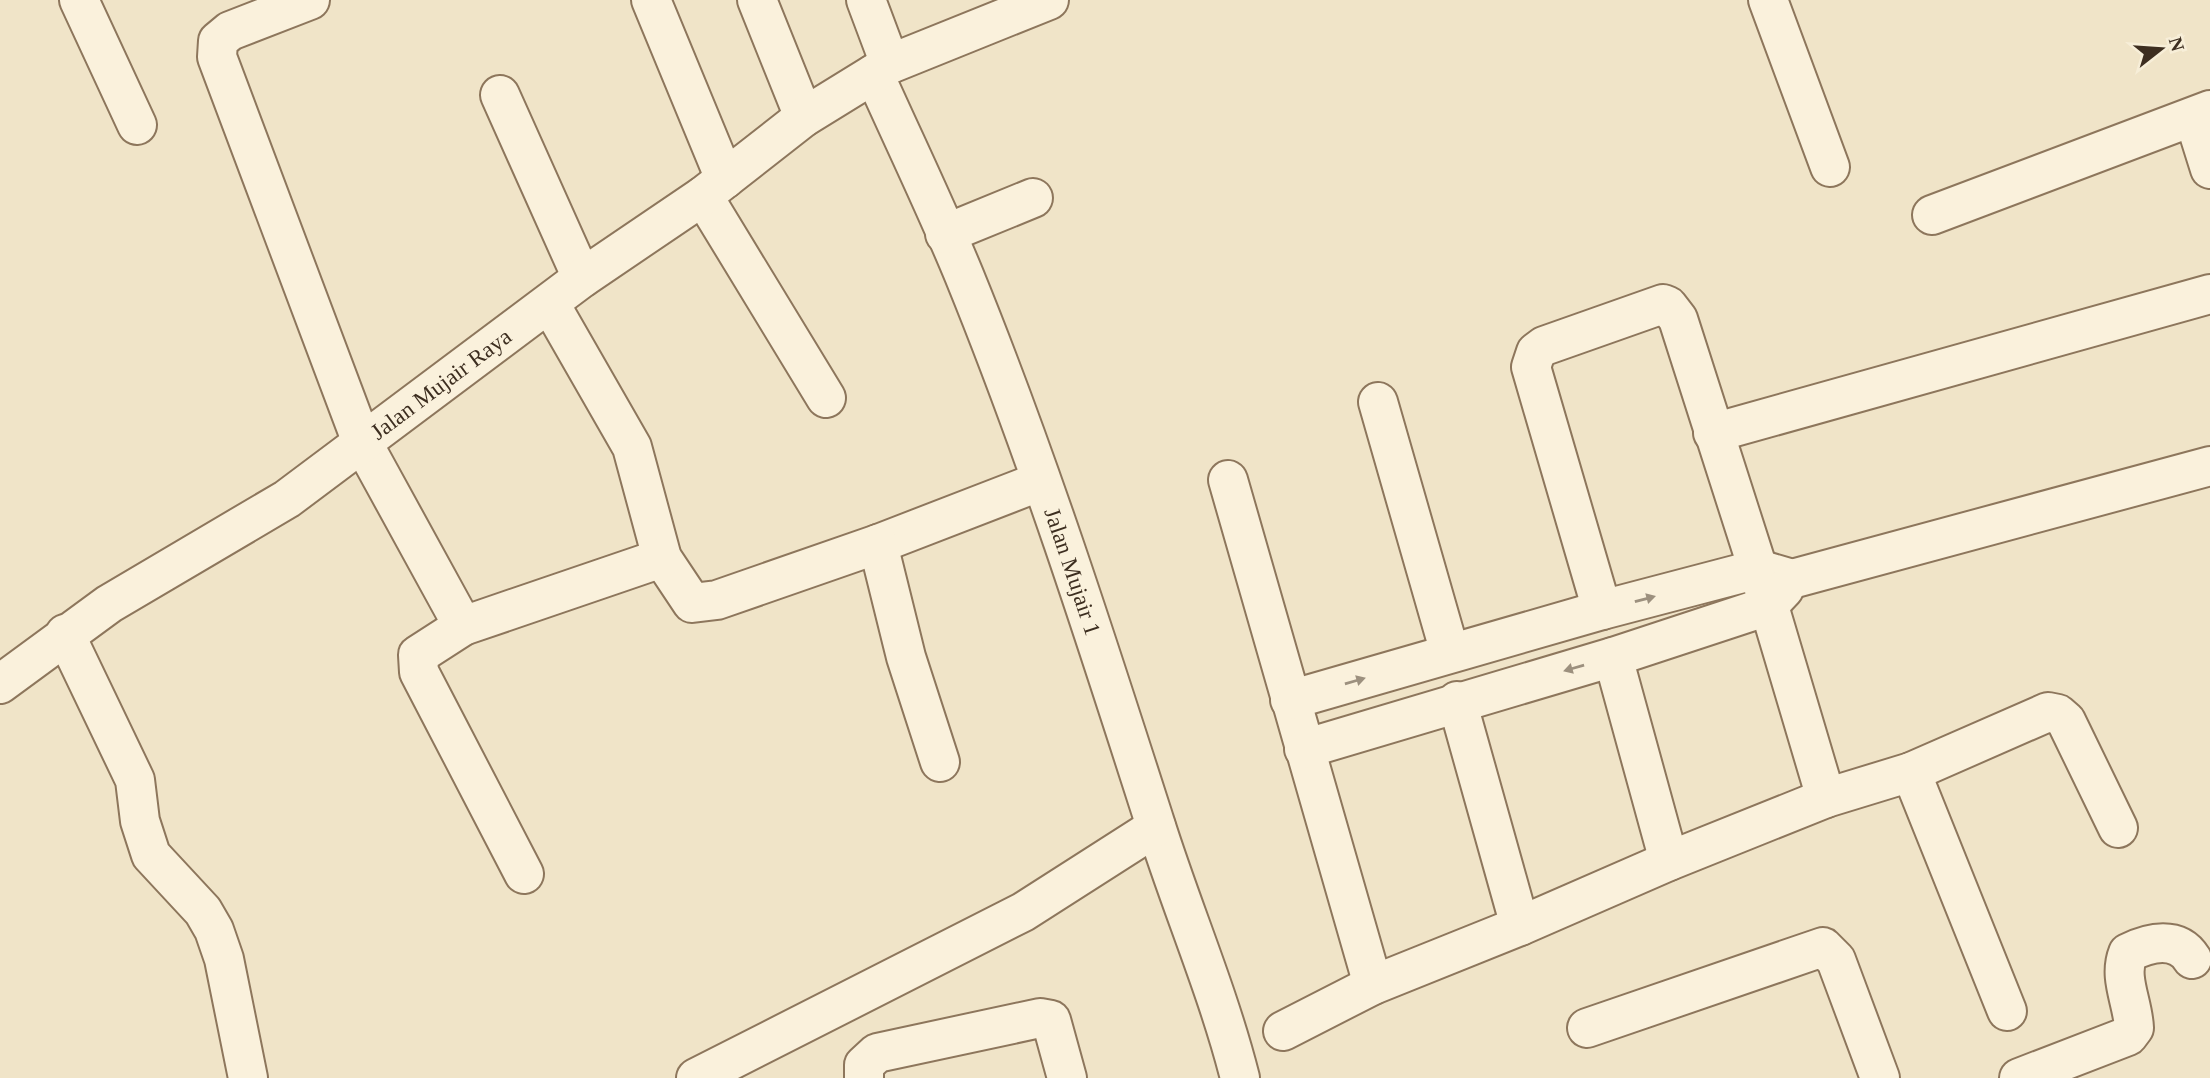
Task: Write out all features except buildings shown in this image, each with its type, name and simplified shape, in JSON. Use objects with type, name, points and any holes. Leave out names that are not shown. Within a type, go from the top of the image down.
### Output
[{"type":"street","points":[[79,0],[137,125]]},
{"type":"street","points":[[310,0],[230,31],[218,41],[216,57],[361,440],[463,626]]},
{"type":"street","points":[[651,0],[714,188],[826,398]]},
{"type":"street","points":[[757,0],[804,117]]},
{"type":"street","name":"Jalan Mujair 1","points":[[866,0],[882,69],[1041,481],[1107,670],[1156,827],[1228,1033],[1240,1078]]},
{"type":"street","name":"Jalan Mujair Raya","points":[[0,684],[109,604],[287,499],[361,440],[582,278],[714,188],[804,117],[882,69],[1049,0]]},
{"type":"street","points":[[1768,0],[1830,167]]},
{"type":"street","points":[[500,95],[582,278]]},
{"type":"street","points":[[1932,215],[2202,114],[2210,169]]},
{"type":"street","points":[[945,234],[1033,198]]},
{"type":"street","points":[[1713,433],[2210,294]]},
{"type":"street","points":[[550,304],[632,447],[662,558],[685,596],[698,604],[717,600],[878,544],[1041,481]]},
{"type":"street","points":[[1602,610],[1531,367],[1536,352],[1544,346],[1658,305],[1668,306],[1678,319],[1713,433],[1773,585],[1826,798]]},
{"type":"street","points":[[1378,402],[1450,653]]},
{"type":"street","points":[[1290,700],[1602,610],[1773,585],[2210,466]]},
{"type":"street","points":[[1228,480],[1373,985]]},
{"type":"street","points":[[878,544],[906,657],[940,762]]},
{"type":"street","points":[[524,874],[419,672],[418,655],[463,626],[662,558]]},
{"type":"street","points":[[1304,749],[1457,701],[1613,657],[1773,585]]},
{"type":"street","points":[[65,634],[135,780],[140,821],[151,855],[203,911],[214,930],[224,959],[248,1078]]},
{"type":"street","points":[[1613,657],[1669,861]]},
{"type":"street","points":[[1457,701],[1520,926]]},
{"type":"street","points":[[1283,1031],[1373,985],[1520,926],[1669,861],[1826,798],[1911,772],[2048,712],[2058,714],[2066,721],[2118,828]]},
{"type":"street","points":[[1911,772],[2007,1011]]},
{"type":"street","points":[[696,1078],[1023,912],[1156,827]]},
{"type":"street","points":[[2019,1078],[2128,1036],[2134,1028],[2125,980],[2124,964],[2128,953],[2151,945],[2171,943],[2186,950],[2192,959]]},
{"type":"street","points":[[1587,1028],[1824,947],[1836,960],[1880,1078]]},
{"type":"street","points":[[864,1078],[864,1065],[877,1053],[1040,1017],[1051,1020],[1067,1078]]}]
